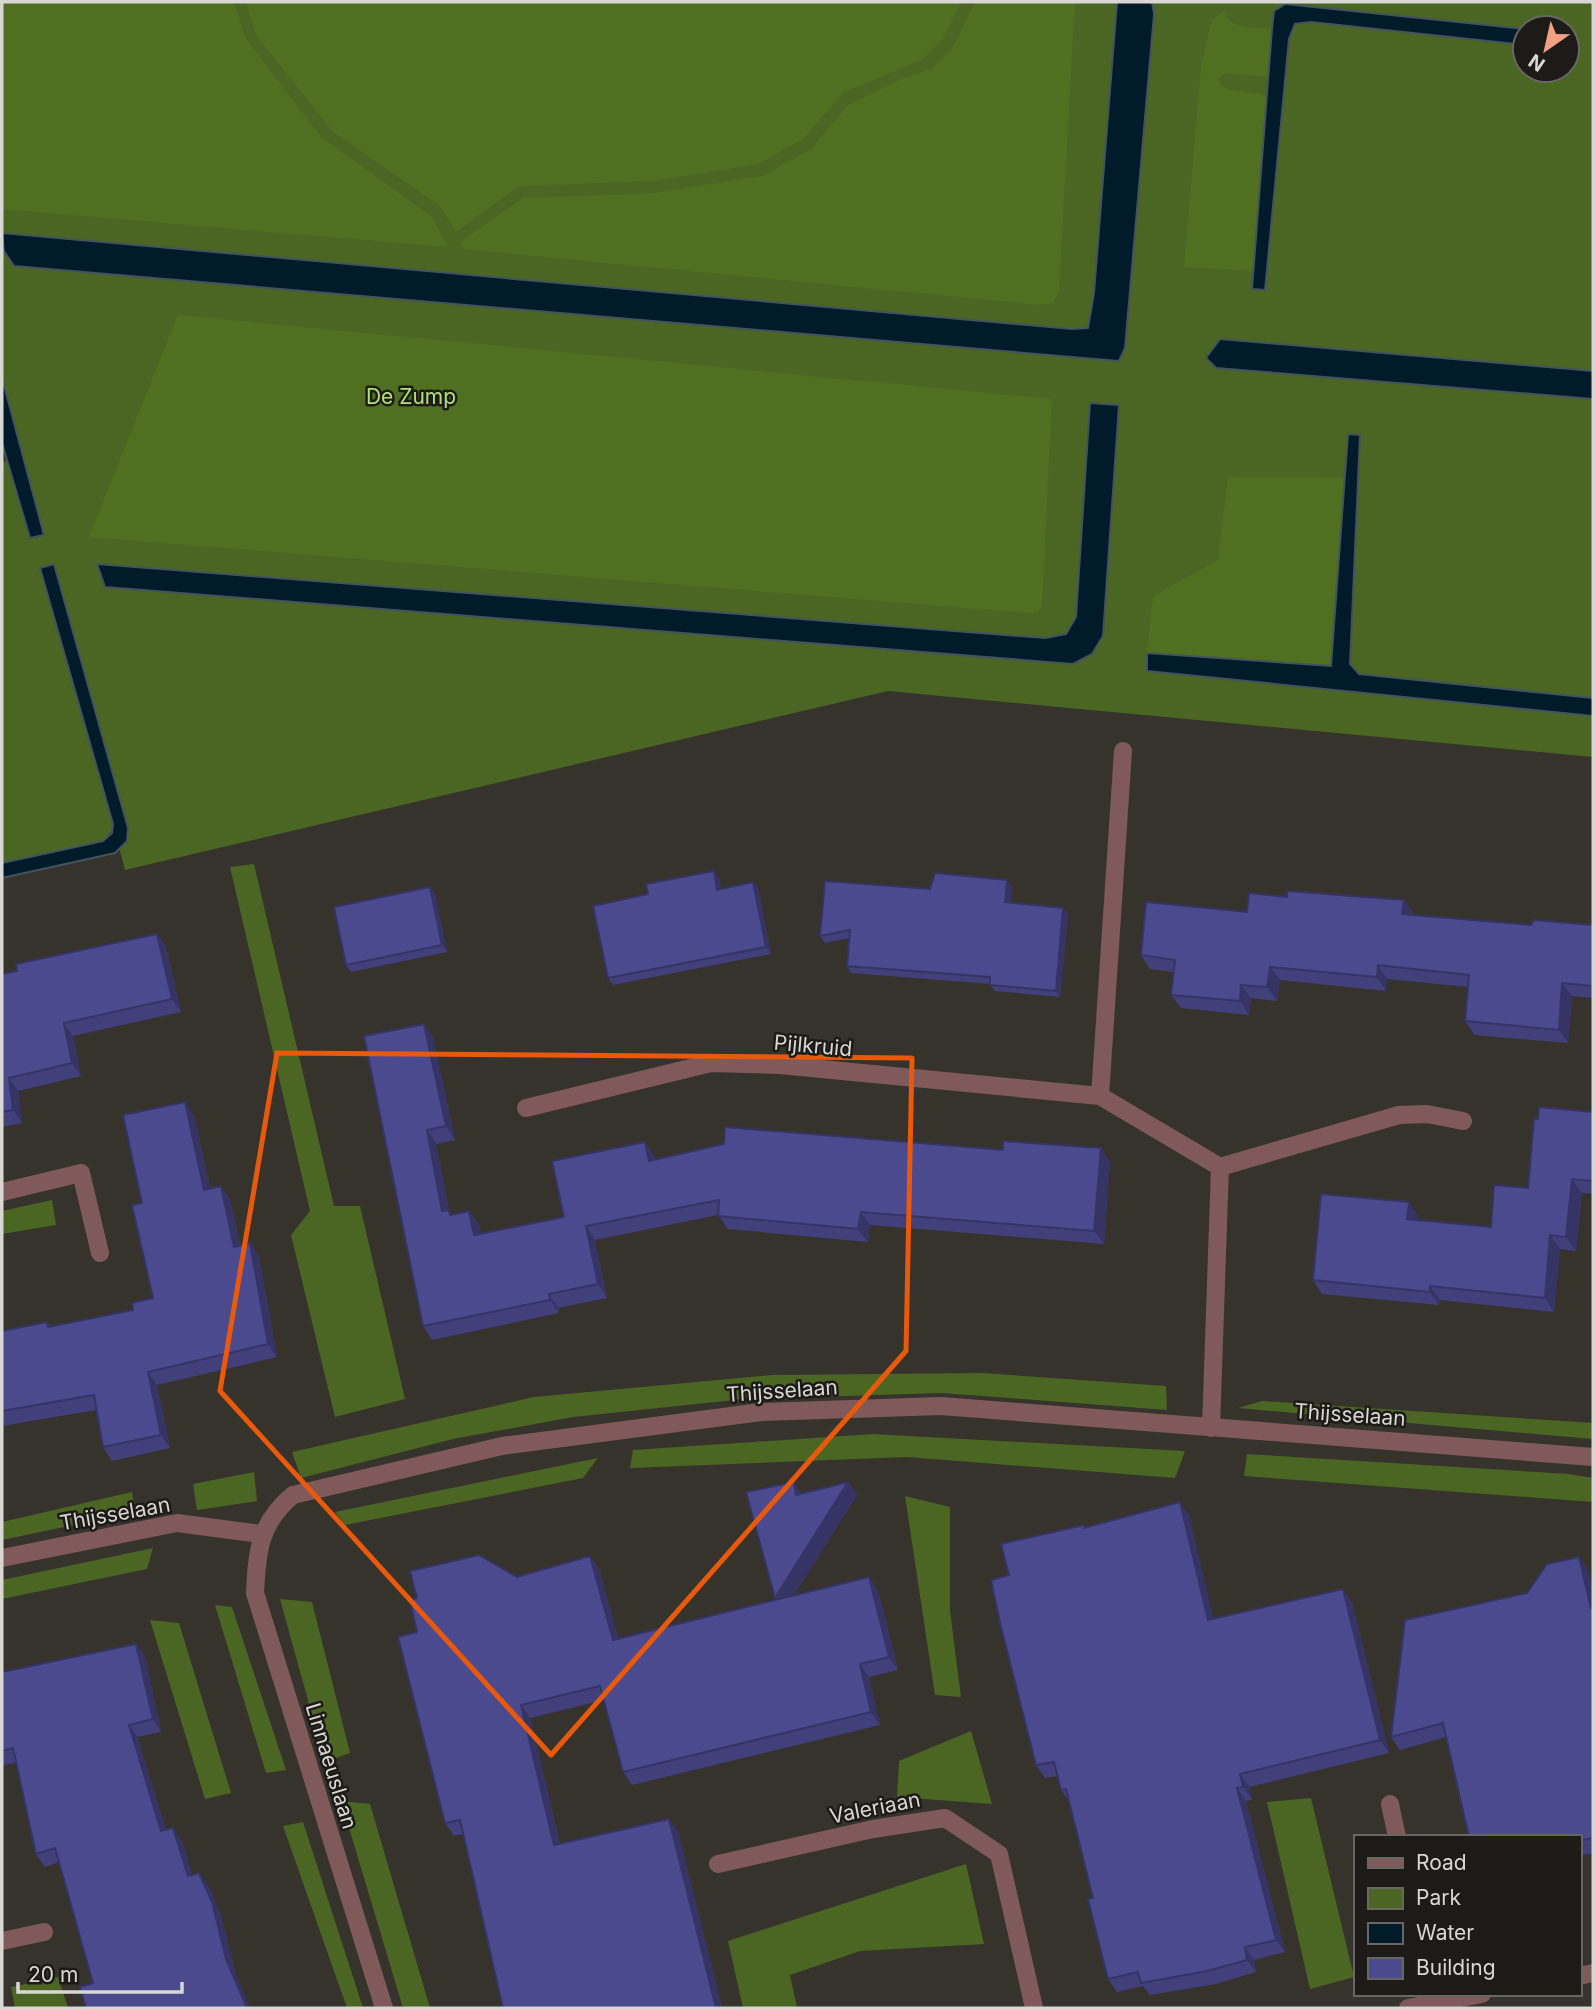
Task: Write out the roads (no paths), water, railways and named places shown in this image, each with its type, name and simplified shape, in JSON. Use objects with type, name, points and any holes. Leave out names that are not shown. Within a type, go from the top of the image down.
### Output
[{"type":"street","points":[[1100,1096],[1123,751]]},
{"type":"street","name":"Pijlkruid","points":[[526,1108],[711,1063],[780,1065],[1100,1096],[1220,1167]]},
{"type":"street","points":[[1211,1428],[1220,1167],[1399,1115],[1427,1114],[1463,1121]]},
{"type":"street","points":[[2,1192],[81,1174],[100,1253]]},
{"type":"street","name":"Thijsselaan","points":[[2,1559],[177,1523],[261,1534],[282,1504],[293,1495],[502,1446],[761,1412],[941,1406],[1593,1457]]},
{"type":"street","name":"Linnaeuslaan","points":[[261,1534],[255,1593],[384,2008]]},
{"type":"street","points":[[1390,1804],[1397,1835]]},
{"type":"street","name":"Valeriaan","points":[[718,1864],[873,1829],[945,1818],[999,1854],[1034,2008]]},
{"type":"street","points":[[2,1941],[44,1932]]},
{"type":"street","points":[[1408,2008],[1432,1999],[1462,1996]]},
{"type":"water","points":[[1117,2],[1152,2],[1154,14],[1125,348],[1119,361],[14,266],[4,251],[2,233],[1072,329],[1088,328],[1094,293]]},
{"type":"water","points":[[1285,4],[1511,28],[1511,43],[1311,22],[1295,24],[1289,39],[1265,290],[1252,289],[1274,11]]},
{"type":"water","points":[[1220,339],[1593,371],[1593,399],[1216,368],[1206,358]]},
{"type":"water","points":[[2,378],[44,535],[30,538],[2,443]]},
{"type":"water","points":[[1090,403],[1119,405],[1103,636],[1092,654],[1073,664],[105,587],[97,564],[1045,638],[1066,634],[1076,617]]},
{"type":"water","points":[[1348,434],[1360,435],[1350,664],[1359,674],[1593,698],[1593,716],[1147,671],[1147,653],[1331,666]]},
{"type":"water","points":[[54,564],[128,828],[127,841],[115,853],[2,878],[2,863],[103,841],[112,833],[113,824],[40,568]]},
{"type":"park label","name":"De Zump","points":[[411,397]]}]
